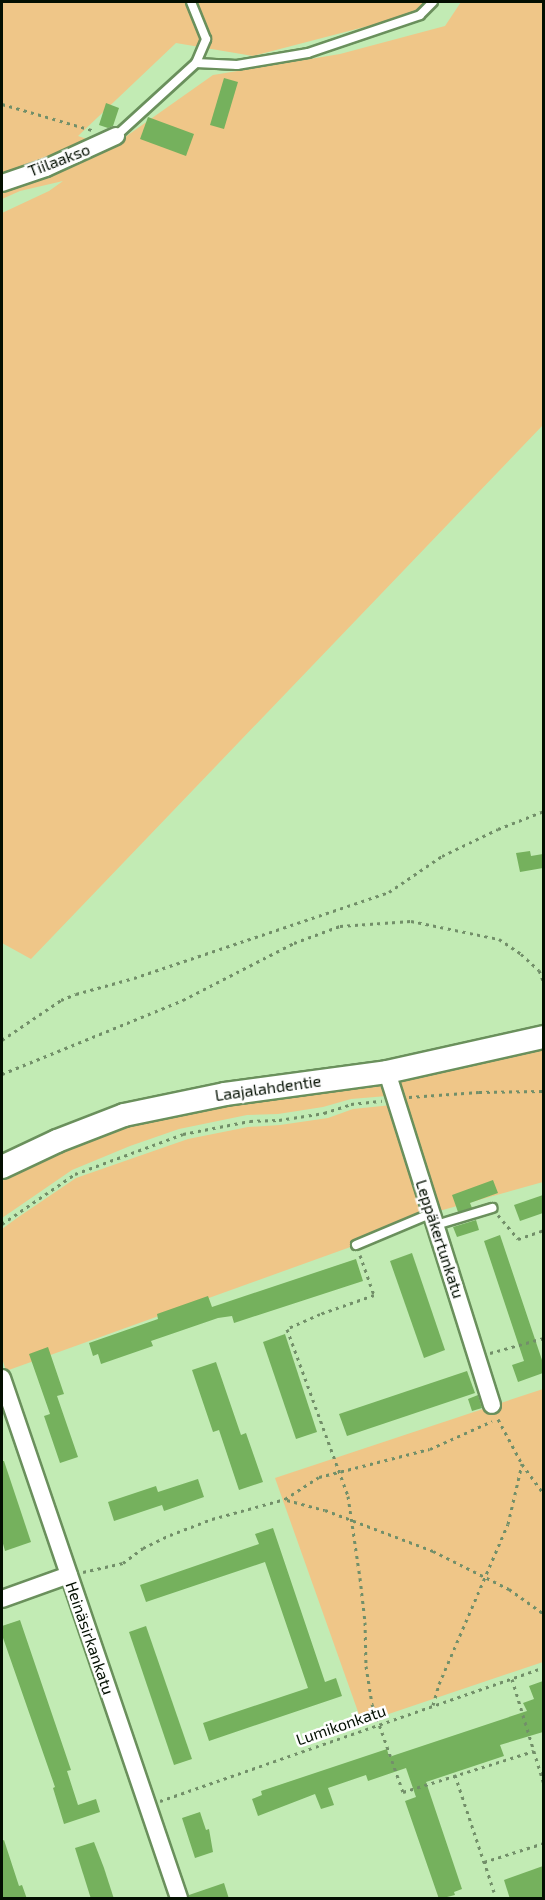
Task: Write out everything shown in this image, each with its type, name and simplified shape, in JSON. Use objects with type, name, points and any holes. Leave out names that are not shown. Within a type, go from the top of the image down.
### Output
[{"type":"street","name":"Tiilaakso","points":[[2,183],[46,168],[116,136]]},
{"type":"street","name":"Laajalahdentie","points":[[2,1167],[57,1141],[124,1115],[225,1094],[387,1072],[543,1037]]},
{"type":"street","name":"Leppäkertunkatu","points":[[387,1072],[495,1412]]},
{"type":"street","name":"Heinäsirkankatu","points":[[2,1378],[179,1899]]},
{"type":"street","points":[[2,1599],[69,1575]]},
{"type":"lane","points":[[116,136],[196,63],[206,39],[191,2]]},
{"type":"lane","points":[[196,63],[237,65],[308,53],[420,15],[433,2]]},
{"type":"lane","points":[[356,1245],[434,1219],[492,1208]]},
{"type":"path","points":[[2,104],[116,136]]},
{"type":"path","points":[[2,1040],[69,997],[134,978],[389,892],[442,856],[498,829],[543,811]]},
{"type":"path","points":[[2,1074],[183,1000],[294,943],[340,926],[411,921],[456,928],[499,939],[522,954],[543,973]]},
{"type":"path","points":[[539,970],[543,983]]},
{"type":"path","points":[[2,1224],[75,1174],[183,1134],[250,1121],[279,1120],[324,1113],[351,1104],[478,1092],[543,1091]]},
{"type":"path","points":[[492,1208],[518,1239],[543,1230]]},
{"type":"path","points":[[356,1245],[374,1295],[286,1329],[304,1370],[337,1471],[348,1496],[365,1622],[366,1666],[372,1704],[403,1792],[534,1751]]},
{"type":"path","points":[[477,1356],[543,1338]]},
{"type":"path","points":[[69,1575],[123,1563],[143,1548],[170,1535],[235,1511],[285,1499],[319,1477],[430,1449],[495,1412],[522,1464],[543,1494]]},
{"type":"path","points":[[433,1705],[439,1684],[508,1524],[522,1464]]},
{"type":"path","points":[[285,1499],[353,1520],[412,1542],[487,1577],[526,1600],[543,1614]]},
{"type":"path","name":"Lumikonkatu","points":[[147,1805],[543,1667]]},
{"type":"path","points":[[512,1678],[543,1784]]},
{"type":"path","points":[[455,1775],[494,1892]]},
{"type":"path","points":[[484,1862],[543,1843]]},
{"type":"shaded area","points":[[2,2],[425,2],[420,9],[395,19],[253,56],[176,43],[78,136],[111,147],[213,75],[340,54],[445,26],[461,2],[543,2],[543,425],[31,959],[2,943],[2,213],[49,191],[63,181],[20,191],[2,199]]},
{"type":"shaded area","points":[[543,1037],[543,1182],[432,1213],[387,1072]]},
{"type":"shaded area","points":[[379,1081],[387,1096],[351,1099],[323,1107],[278,1114],[247,1115],[179,1129],[130,1146],[72,1170],[2,1218],[2,1181],[57,1152],[127,1127],[220,1103]]},
{"type":"shaded area","points":[[392,1105],[426,1215],[356,1245],[6,1371],[2,1358],[2,1229],[17,1218],[76,1178],[188,1139],[248,1127],[328,1118],[353,1109]]},
{"type":"shaded area","points":[[543,1389],[543,1662],[362,1723],[275,1478]]},
{"type":"building","points":[[224,78],[238,82],[224,129],[210,125]]},
{"type":"building","points":[[106,103],[119,108],[113,126],[108,128],[99,125]]},
{"type":"building","points":[[148,117],[194,134],[186,156],[140,139]]},
{"type":"building","points":[[530,851],[531,856],[543,854],[543,868],[520,872],[516,853]]},
{"type":"building","points":[[493,1180],[498,1193],[470,1203],[472,1208],[458,1212],[452,1195]]},
{"type":"building","points":[[543,1195],[543,1213],[520,1221],[514,1205]]},
{"type":"building","points":[[476,1220],[479,1230],[457,1237],[453,1227]]},
{"type":"building","points":[[500,1235],[543,1363],[543,1373],[518,1382],[512,1365],[524,1361],[484,1241]]},
{"type":"building","points":[[412,1253],[445,1350],[424,1358],[390,1261]]},
{"type":"building","points":[[356,1259],[363,1281],[234,1323],[232,1316],[218,1318],[151,1341],[153,1346],[101,1364],[98,1354],[93,1356],[89,1343],[158,1319],[157,1314],[208,1296],[212,1307]]},
{"type":"building","points":[[285,1334],[317,1432],[296,1439],[263,1342]]},
{"type":"building","points":[[48,1347],[64,1394],[57,1396],[78,1457],[60,1463],[44,1416],[50,1414],[29,1354]]},
{"type":"building","points":[[216,1362],[241,1435],[246,1433],[263,1482],[239,1490],[219,1430],[213,1432],[192,1370]]},
{"type":"building","points":[[467,1371],[475,1393],[347,1436],[339,1414]]},
{"type":"building","points":[[478,1395],[482,1408],[472,1411],[468,1399]]},
{"type":"building","points":[[2,1461],[4,1461],[31,1542],[5,1551],[2,1540]]},
{"type":"building","points":[[198,1479],[204,1497],[164,1511],[162,1505],[114,1521],[108,1502],[156,1486],[158,1492]]},
{"type":"building","points":[[273,1528],[325,1682],[336,1678],[342,1696],[209,1741],[203,1723],[308,1688],[265,1562],[146,1602],[140,1585],[259,1544],[255,1534]]},
{"type":"building","points":[[20,1620],[71,1770],[67,1771],[78,1805],[96,1799],[100,1812],[64,1824],[53,1788],[55,1787],[2,1635],[2,1626]]},
{"type":"building","points":[[146,1626],[192,1759],[174,1765],[129,1632]]},
{"type":"building","points":[[543,1681],[543,1732],[500,1745],[504,1756],[426,1782],[462,1889],[454,1892],[455,1895],[439,1899],[405,1801],[416,1797],[406,1768],[368,1781],[366,1775],[328,1788],[334,1805],[321,1809],[315,1794],[258,1816],[252,1799],[262,1795],[261,1791],[387,1749],[389,1757],[527,1711],[523,1703],[534,1699],[529,1686]]},
{"type":"building","points":[[200,1812],[206,1830],[209,1829],[213,1852],[195,1858],[182,1818]]},
{"type":"building","points":[[4,1840],[19,1886],[22,1885],[27,1899],[2,1899],[2,1841]]},
{"type":"building","points":[[94,1842],[114,1899],[91,1899],[75,1848]]},
{"type":"building","points":[[543,1866],[543,1899],[510,1899],[504,1880]]},
{"type":"building","points":[[224,1883],[229,1899],[189,1899],[189,1895]]}]
